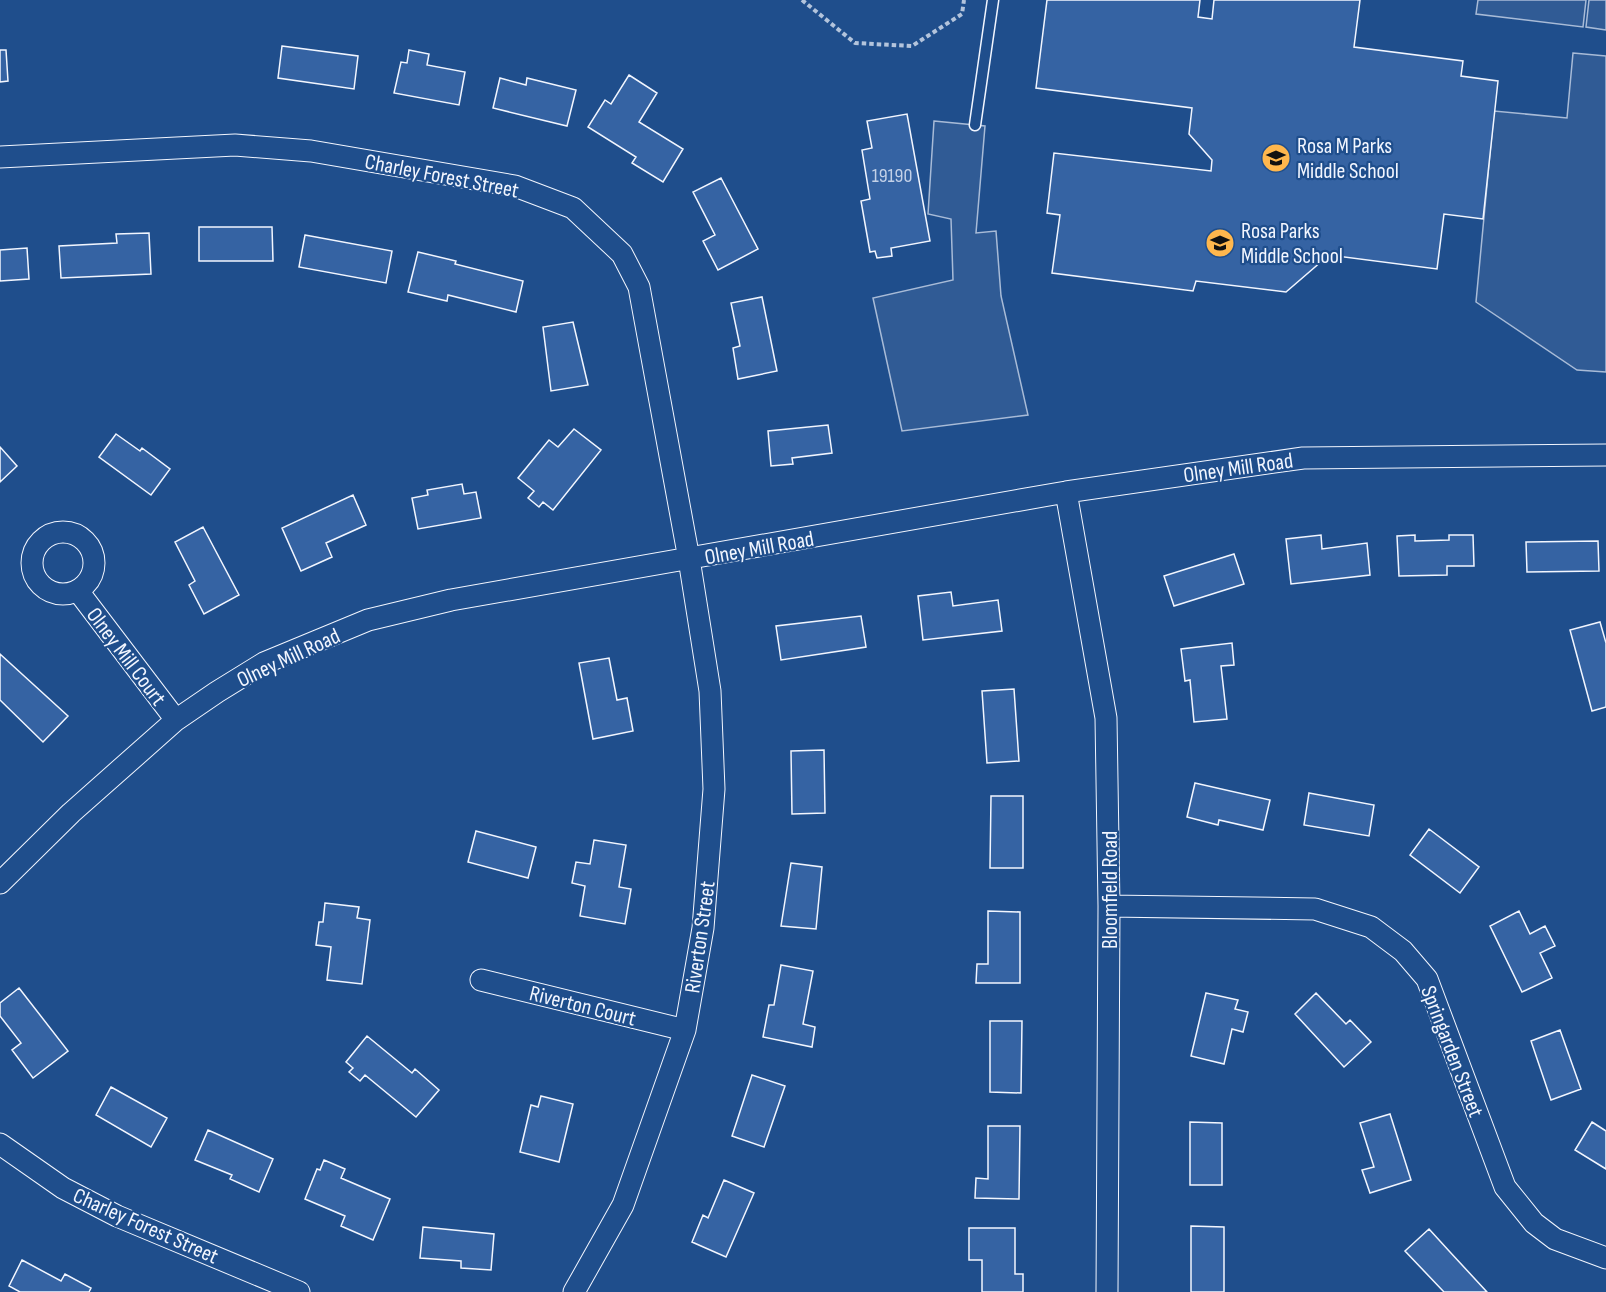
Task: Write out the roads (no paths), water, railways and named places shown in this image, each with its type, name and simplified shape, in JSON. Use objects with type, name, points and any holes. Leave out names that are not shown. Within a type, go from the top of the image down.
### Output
[{"type":"street","name":"Charley Forest Street","points":[[0,157],[235,145],[300,150],[515,186],[573,208],[622,254],[639,287],[689,560]]},
{"type":"street","name":"Olney Mill Road","points":[[0,883],[71,813],[176,720],[264,663],[368,620],[451,600],[1066,492],[1303,458],[1606,455]]},
{"type":"street","name":"Bloomfield Road","points":[[1066,492],[1106,718],[1110,906],[1107,1292]]},
{"type":"street","name":"Riverton Street","points":[[574,1292],[623,1205],[685,1030],[704,928],[714,789],[710,691],[689,560]]},
{"type":"street","name":"Olney Mill Court","points":[[78,591],[176,720]]},
{"type":"street","name":"Springarden Street","points":[[1110,906],[1315,909],[1371,927],[1403,951],[1427,979],[1505,1187],[1534,1223],[1555,1239],[1606,1258]]},
{"type":"street","name":"Riverton Court","points":[[481,980],[685,1030]]},
{"type":"street","name":"Charley Forest Street","points":[[0,1144],[63,1188],[117,1216],[299,1292]]},
{"type":"lane","points":[[975,125],[993,0]]},
{"type":"place","name":"Rosa M Parks Middle School","points":[[1276,158]]},
{"type":"place","name":"Rosa Parks Middle School","points":[[1220,243]]}]
